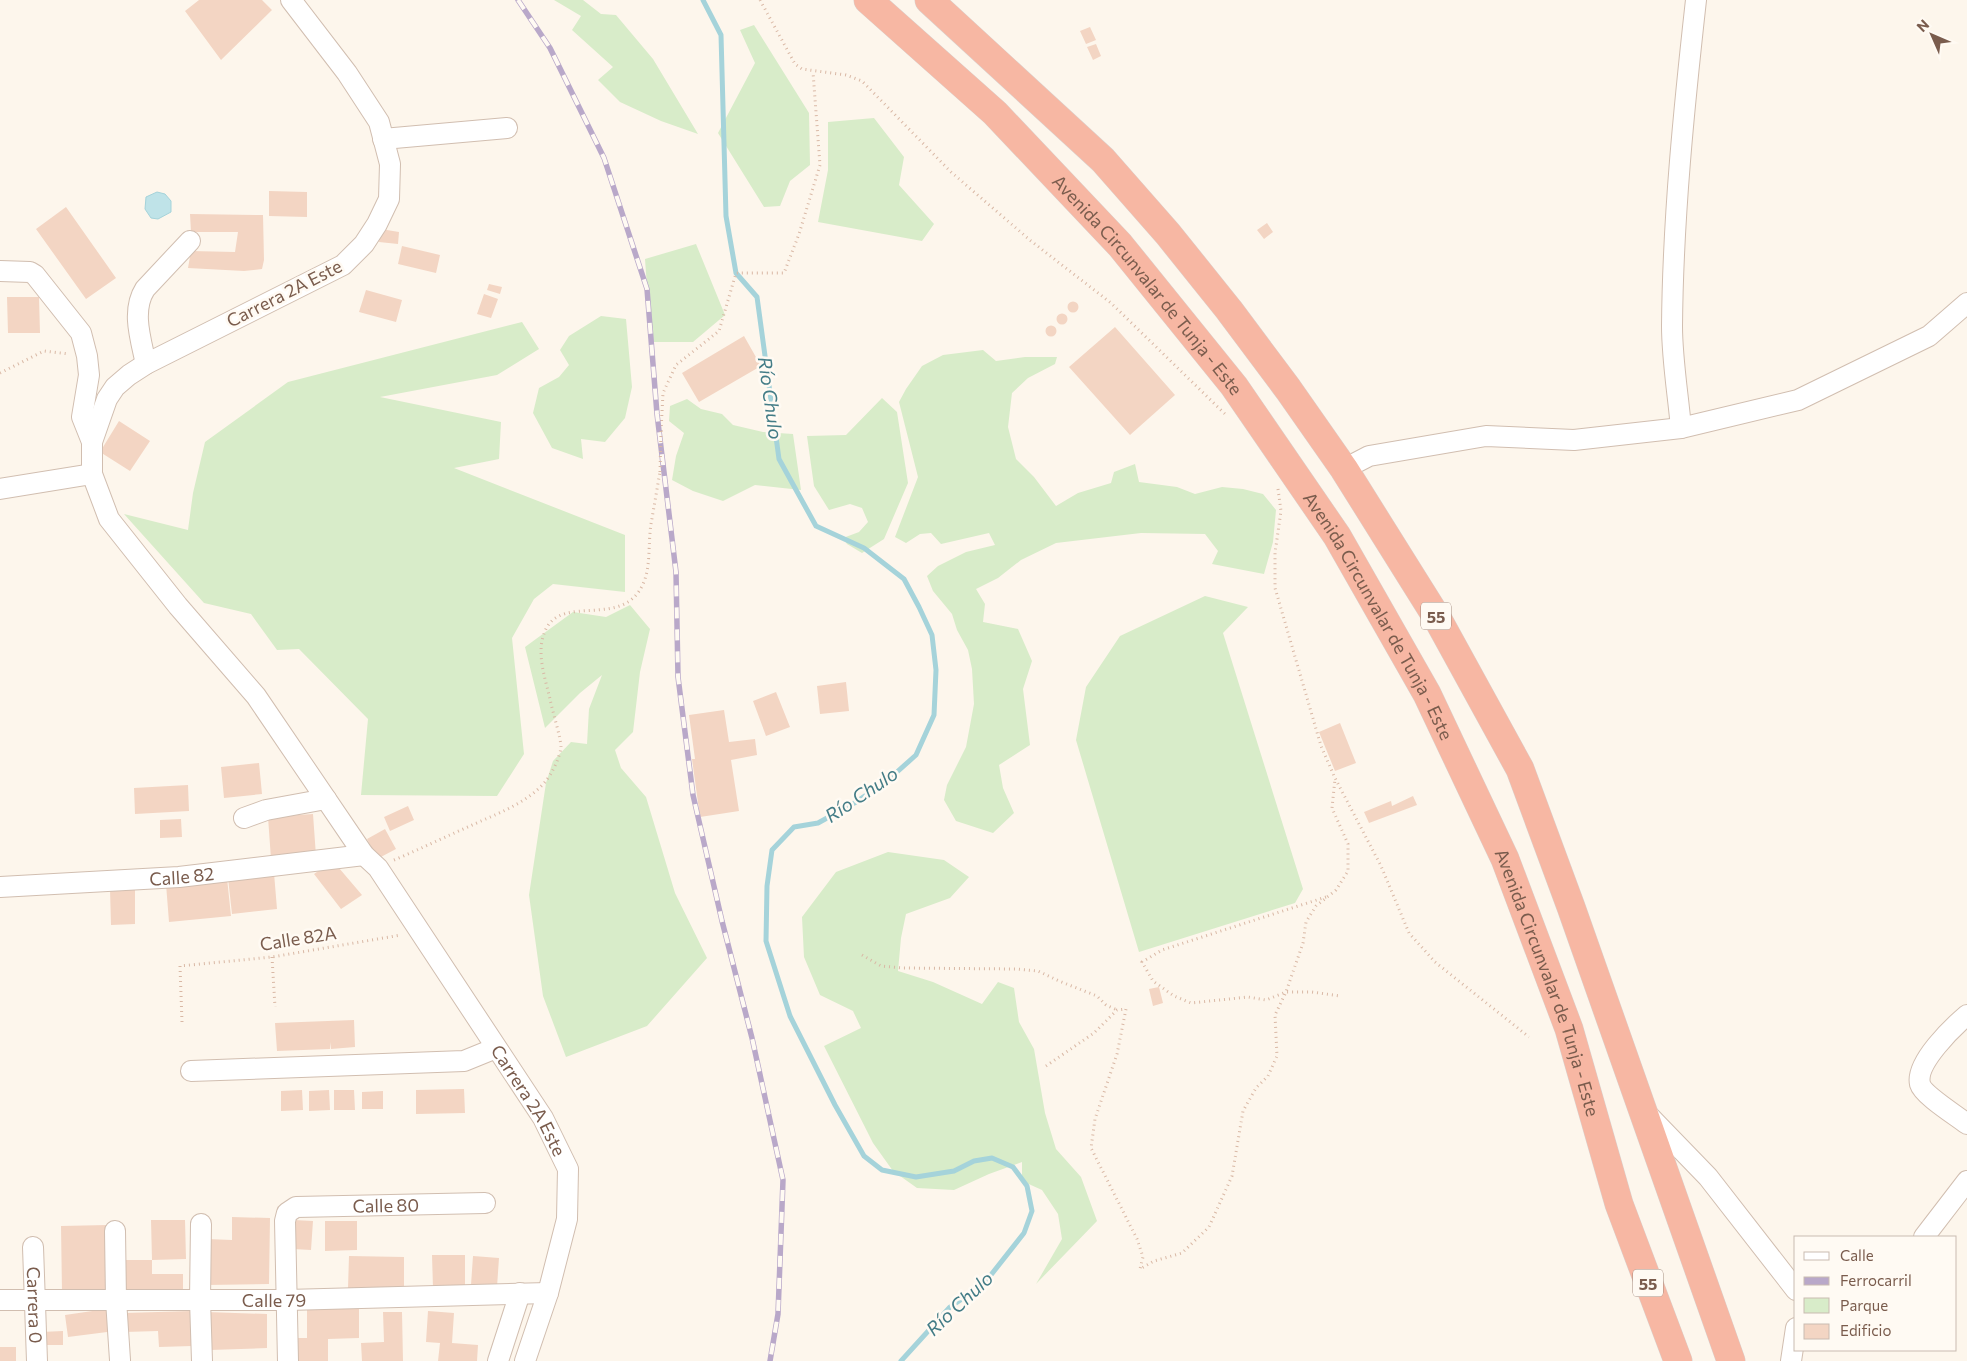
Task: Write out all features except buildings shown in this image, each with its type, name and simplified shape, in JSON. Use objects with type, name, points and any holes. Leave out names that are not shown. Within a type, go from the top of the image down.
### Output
[{"type":"highway","name":"Avenida Circunvalar de Tunja - Este","points":[[868,0],[995,113],[1120,245],[1234,386],[1337,536],[1428,694],[1505,859],[1569,1029],[1619,1204],[1678,1361]]},
{"type":"highway","name":"55","points":[[929,0],[1103,160],[1168,234],[1229,310],[1288,389],[1344,469],[1436,616],[1520,769],[1731,1361]]},
{"type":"street","name":"Carrera 2A Este","points":[[291,0],[347,72],[379,122],[390,164],[389,199],[377,224],[364,244],[343,265],[146,364],[116,387],[107,399],[92,442],[92,474],[109,519],[178,606],[256,696],[420,932],[543,1118],[568,1169],[567,1219],[548,1293],[525,1361]]},
{"type":"street","points":[[1681,428],[1672,328],[1675,217],[1696,0]]},
{"type":"street","points":[[383,139],[507,128]]},
{"type":"street","points":[[146,364],[139,333],[138,306],[140,297],[145,289],[190,241]]},
{"type":"street","points":[[0,271],[30,272],[39,278],[81,333],[87,356],[89,375],[82,417],[92,442]]},
{"type":"street","points":[[1344,469],[1369,456],[1486,436],[1574,440],[1681,428],[1798,400],[1929,336],[1967,303]]},
{"type":"street","points":[[0,489],[92,474]]},
{"type":"street","points":[[244,818],[266,810],[326,799]]},
{"type":"street","name":"Calle 82","points":[[0,886],[179,877],[371,861]]},
{"type":"street","points":[[1967,1015],[1950,1030],[1922,1067],[1920,1083],[1925,1092],[1967,1124]]},
{"type":"street","points":[[191,1071],[464,1061],[496,1048]]},
{"type":"street","points":[[1642,1109],[1708,1177],[1794,1287]]},
{"type":"street","points":[[1925,1236],[1967,1181]]},
{"type":"street","name":"Calle 80","points":[[287,1300],[285,1221],[287,1213],[296,1207],[485,1203]]},
{"type":"street","points":[[201,1224],[200,1300],[202,1361]]},
{"type":"street","points":[[115,1232],[116,1300],[120,1360]]},
{"type":"street","name":"Carrera 0","points":[[33,1247],[37,1361]]},
{"type":"street","points":[[498,1361],[520,1293]]},
{"type":"street","name":"Calle 79","points":[[0,1300],[287,1300],[548,1293]]},
{"type":"street","points":[[287,1300],[288,1361]]},
{"type":"street","points":[[1791,1361],[1794,1341]]},
{"type":"path","points":[[760,0],[795,64],[802,69],[813,72],[846,75],[862,81],[951,172],[1031,241],[1111,303],[1226,414]]},
{"type":"path","points":[[371,861],[516,806],[545,782],[555,765],[561,747],[541,660],[541,643],[546,627],[557,617],[567,612],[615,608],[628,603],[637,595],[644,584],[660,472],[663,393],[676,365],[719,332],[736,273],[784,273],[820,165],[813,72]]},
{"type":"path","points":[[0,373],[44,351],[87,356]]},
{"type":"path","points":[[1278,488],[1281,511],[1275,553],[1275,588],[1321,746],[1335,778],[1381,866],[1409,933],[1435,962],[1528,1037]]},
{"type":"path","points":[[862,955],[881,966],[902,968],[1016,969],[1038,971],[1097,996],[1106,1005],[1116,1010],[1126,1009],[1117,1054],[1095,1120],[1091,1148],[1138,1239],[1143,1257],[1140,1269],[1154,1262],[1182,1253],[1209,1227],[1232,1176],[1243,1111],[1256,1088],[1268,1076],[1276,1056],[1275,1015],[1286,992],[1304,943],[1306,922],[1316,906],[1336,890],[1348,871],[1348,844],[1332,808],[1335,778]]},
{"type":"path","points":[[1329,896],[1162,950],[1142,962],[1154,981],[1174,996],[1191,1003],[1248,997],[1266,1000],[1286,992],[1312,992],[1340,996]]},
{"type":"path","name":"Calle 82A","points":[[182,1022],[180,966],[272,957],[420,932]]},
{"type":"path","points":[[272,957],[275,1007]]},
{"type":"path","points":[[1046,1066],[1094,1033],[1116,1010]]},
{"type":"green space","points":[[554,0],[583,0],[601,14],[616,15],[653,59],[698,134],[661,121],[620,102],[598,80],[613,67],[572,30],[581,16]]},
{"type":"green space","points":[[754,25],[809,113],[810,165],[790,181],[780,206],[764,207],[718,133],[755,63],[740,30]]},
{"type":"green space","points":[[874,118],[904,157],[899,185],[934,224],[922,241],[818,222],[828,170],[828,122]]},
{"type":"green space","points":[[696,244],[725,315],[693,342],[651,342],[645,259]]},
{"type":"green space","points":[[601,316],[626,319],[632,387],[625,418],[605,442],[581,439],[583,459],[552,448],[533,413],[539,388],[559,377],[569,365],[560,350],[569,336]]},
{"type":"green space","points":[[522,322],[539,349],[497,375],[380,397],[501,422],[499,459],[454,468],[625,535],[625,592],[553,584],[534,599],[512,638],[524,754],[497,796],[361,795],[368,719],[299,649],[277,650],[251,614],[204,603],[124,514],[188,530],[193,493],[205,442],[288,382]]},
{"type":"green space","points":[[983,350],[996,361],[1025,357],[1057,357],[1055,364],[1028,378],[1012,393],[1008,427],[1016,459],[1034,477],[1056,506],[1078,493],[1111,483],[1114,472],[1135,464],[1139,482],[1177,487],[1195,494],[1222,487],[1243,489],[1263,494],[1276,510],[1273,542],[1264,574],[1212,564],[1218,551],[1205,534],[1141,533],[1056,543],[1021,560],[998,578],[976,589],[985,604],[983,622],[1018,629],[1032,661],[1023,689],[1030,745],[999,765],[1003,788],[1014,813],[993,833],[956,821],[944,800],[947,785],[966,747],[974,704],[972,669],[968,650],[957,630],[952,614],[933,591],[927,576],[938,566],[966,552],[995,545],[989,533],[941,544],[931,533],[920,534],[906,543],[895,537],[918,477],[899,402],[922,366],[943,355]]},
{"type":"green space","points":[[882,398],[897,412],[908,483],[884,539],[862,553],[847,544],[843,538],[859,532],[868,522],[862,508],[850,504],[829,510],[814,486],[807,436],[846,435]]},
{"type":"green space","points":[[687,399],[701,409],[722,414],[733,425],[763,432],[793,434],[801,490],[755,485],[723,501],[693,491],[672,480],[676,456],[684,433],[669,421],[670,406]]},
{"type":"green space","points":[[1205,596],[1248,607],[1223,633],[1303,889],[1295,903],[1139,952],[1076,740],[1086,687],[1120,636]]},
{"type":"green space","points":[[630,605],[650,629],[640,672],[633,732],[615,750],[621,768],[646,797],[675,893],[707,958],[647,1026],[566,1057],[543,996],[529,895],[546,783],[553,761],[571,742],[587,744],[589,709],[602,675],[580,693],[545,728],[525,647],[573,612],[606,617]]},
{"type":"green space","points":[[888,852],[944,860],[969,877],[950,898],[906,914],[901,938],[898,971],[933,982],[982,1004],[998,982],[1014,988],[1019,1022],[1034,1049],[1045,1113],[1056,1149],[1081,1177],[1097,1221],[1036,1284],[1062,1239],[1058,1214],[1042,1190],[1022,1181],[1022,1162],[954,1190],[917,1188],[893,1171],[873,1143],[824,1046],[861,1028],[853,1011],[820,995],[804,957],[802,917],[836,872]]},
{"type":"water","points":[[157,192],[165,194],[171,201],[171,212],[158,219],[151,218],[145,209],[146,197]]},
{"type":"waterway","name":"Río Chulo","points":[[703,0],[721,35],[726,216],[736,273],[757,297],[779,459],[816,526],[864,548],[904,579],[932,635],[936,670],[934,715],[916,755],[888,780],[856,802],[818,823],[794,827],[772,850],[767,886],[766,941],[790,1016],[835,1105],[864,1156],[882,1170],[916,1177],[954,1171],[974,1161],[992,1158],[1013,1167],[1027,1186],[1032,1211],[1024,1233],[983,1285],[950,1307],[901,1361]]},
{"type":"railway","points":[[518,0],[550,48],[604,158],[647,289],[657,414],[676,572],[678,677],[693,795],[722,921],[752,1038],[783,1180],[778,1314],[770,1361]]}]
